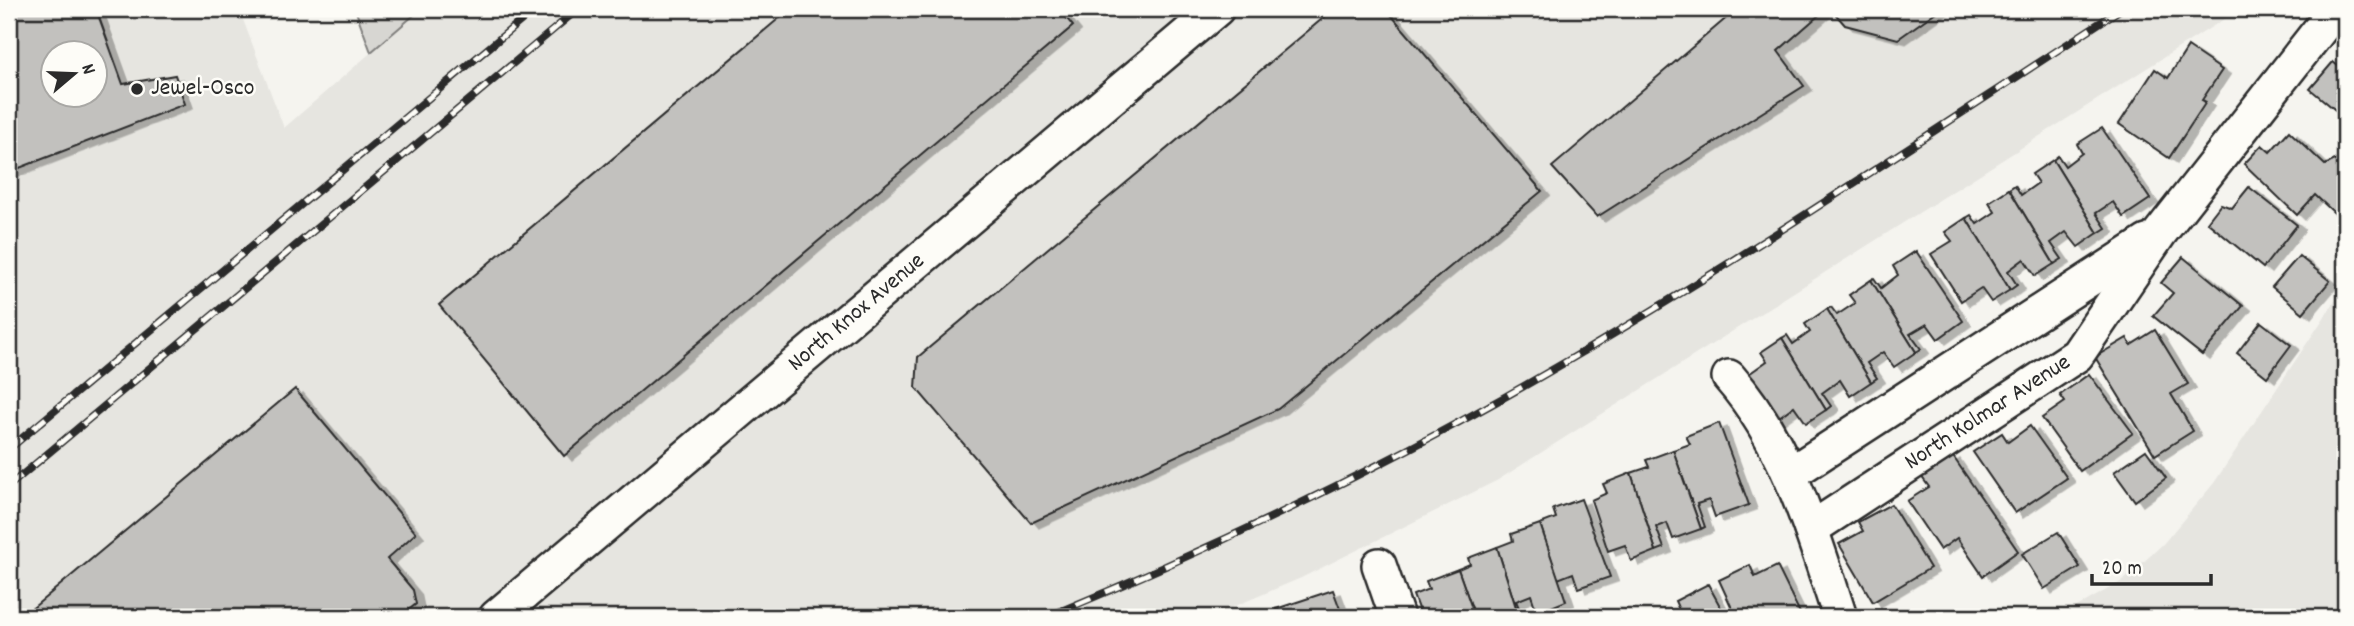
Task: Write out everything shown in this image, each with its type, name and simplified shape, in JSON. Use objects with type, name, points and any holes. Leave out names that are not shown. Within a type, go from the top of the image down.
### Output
[{"type":"street","name":"North Knox Avenue","points":[[496,617],[1217,9]]},
{"type":"street","name":"North Kolmar Avenue","points":[[1811,528],[2077,355],[2161,233],[2336,9]]},
{"type":"street","name":"North Kolmar Avenue","points":[[1790,474],[2161,233]]},
{"type":"street","points":[[1729,377],[1742,393],[1790,474],[1840,617]]},
{"type":"street","points":[[1379,565],[1396,617]]},
{"type":"shaded area","points":[[9,9],[239,9],[284,128],[421,9],[2240,9],[1498,480],[1301,578],[1209,617],[9,617]]},
{"type":"shaded area","points":[[355,9],[421,9],[371,52]]},
{"type":"shaded area","points":[[2345,286],[2345,617],[2059,617],[2124,580],[2163,544],[2214,483]]},
{"type":"building","name":"Jewel-Osco","points":[[9,9],[96,9],[106,38],[38,38],[38,108],[108,108],[108,42],[123,84],[175,75],[185,104],[9,172]]},
{"type":"building","points":[[790,9],[1059,9],[1073,26],[564,456],[439,305]]},
{"type":"building","points":[[1334,9],[1386,9],[1542,191],[1278,409],[1031,523],[916,388],[918,357]]},
{"type":"building","points":[[1737,9],[1826,9],[1778,51],[1804,86],[1597,217],[1552,167]]},
{"type":"building","points":[[1831,9],[1940,9],[1898,39],[1845,25]]},
{"type":"building","points":[[2188,47],[2222,70],[2202,100],[2206,102],[2169,158],[2119,124],[2155,69],[2168,78]]},
{"type":"building","points":[[2345,59],[2345,118],[2310,89],[2333,62],[2338,66]]},
{"type":"building","points":[[2102,128],[2150,199],[2123,217],[2113,202],[2096,213],[2106,228],[2098,233],[2053,160],[2058,156],[2065,166],[2082,153],[2077,144]]},
{"type":"building","points":[[2289,131],[2325,165],[2335,160],[2345,169],[2345,223],[2315,195],[2297,215],[2244,164],[2262,145],[2270,152]]},
{"type":"building","points":[[2053,160],[2098,233],[2078,247],[2066,232],[2051,243],[2062,259],[2054,264],[2009,189],[2015,185],[2021,195],[2038,183],[2032,174]]},
{"type":"building","points":[[2249,187],[2297,225],[2263,268],[2207,222],[2221,204],[2232,208]]},
{"type":"building","points":[[2009,189],[2054,264],[2035,276],[2024,259],[2008,271],[2017,285],[2010,290],[1966,218],[1971,215],[1977,224],[1995,212],[1989,202]]},
{"type":"building","points":[[1966,218],[2010,290],[1991,302],[1981,288],[1961,301],[1931,254],[1952,241],[1945,232]]},
{"type":"building","points":[[1916,251],[1963,321],[1938,339],[1927,324],[1910,334],[1921,349],[1916,352],[1871,280],[1874,278],[1881,288],[1898,275],[1893,266]]},
{"type":"building","points":[[2299,256],[2330,281],[2303,313],[2272,287]]},
{"type":"building","points":[[2183,257],[2243,306],[2202,355],[2153,316],[2173,293],[2161,283]]},
{"type":"building","points":[[1871,280],[1916,352],[1894,367],[1883,352],[1867,363],[1877,378],[1871,382],[1827,309],[1831,307],[1837,315],[1855,303],[1849,295]]},
{"type":"building","points":[[1827,309],[1871,382],[1850,396],[1840,380],[1822,393],[1831,406],[1826,410],[1782,338],[1787,335],[1793,344],[1810,332],[1805,324]]},
{"type":"building","points":[[2261,322],[2291,345],[2267,377],[2237,353]]},
{"type":"building","points":[[2155,330],[2188,384],[2171,394],[2193,431],[2155,455],[2095,357],[2127,338],[2131,345]]},
{"type":"building","points":[[1782,338],[1826,410],[1806,423],[1794,406],[1775,420],[1746,376],[1767,361],[1761,352]]},
{"type":"building","points":[[2089,374],[2133,433],[2080,471],[2042,418],[2065,402],[2060,395]]},
{"type":"building","points":[[295,389],[416,533],[387,559],[413,590],[416,604],[400,617],[22,617]]},
{"type":"building","points":[[1719,423],[1749,505],[1715,517],[1709,500],[1697,504],[1705,527],[1701,529],[1673,450],[1690,444],[1686,436]]},
{"type":"building","points":[[2030,426],[2067,478],[2015,513],[1973,452],[2002,433],[2008,442]]},
{"type":"building","points":[[1673,450],[1701,529],[1673,539],[1667,523],[1656,527],[1664,548],[1656,551],[1631,473],[1649,467],[1646,460]]},
{"type":"building","points":[[2146,450],[2166,478],[2135,501],[2114,472]]},
{"type":"building","points":[[1952,455],[2018,551],[1983,576],[1957,538],[1940,550],[1907,501],[1929,487],[1921,476]]},
{"type":"building","points":[[1631,473],[1656,551],[1631,561],[1625,545],[1608,551],[1591,500],[1607,493],[1603,484]]},
{"type":"building","points":[[1581,499],[1610,577],[1578,588],[1573,573],[1558,579],[1540,524],[1556,518],[1553,509]]},
{"type":"building","points":[[1891,504],[1930,568],[1873,602],[1839,544],[1863,531],[1858,522]]},
{"type":"building","points":[[1540,524],[1566,601],[1537,613],[1531,595],[1516,601],[1523,617],[1519,617],[1497,547],[1513,541],[1511,534]]},
{"type":"building","points":[[2058,532],[2080,567],[2044,589],[2022,554]]},
{"type":"building","points":[[1497,547],[1519,617],[1475,617],[1458,569],[1470,564],[1468,558]]},
{"type":"building","points":[[1750,565],[1755,577],[1777,566],[1802,617],[1736,617],[1719,580]]},
{"type":"building","points":[[1458,569],[1475,617],[1421,617],[1413,595],[1429,589],[1426,581]]},
{"type":"building","points":[[1708,584],[1726,617],[1671,617],[1680,612],[1675,601]]},
{"type":"building","points":[[1333,590],[1343,617],[1278,617],[1276,609]]},
{"type":"railway","points":[[9,449],[535,9]]},
{"type":"railway","points":[[9,486],[578,9]]},
{"type":"railway","points":[[1047,617],[1296,505],[1478,412],[1686,290],[2121,9]]},
{"type":"place","name":"Jewel-Osco","points":[[137,89]]}]
